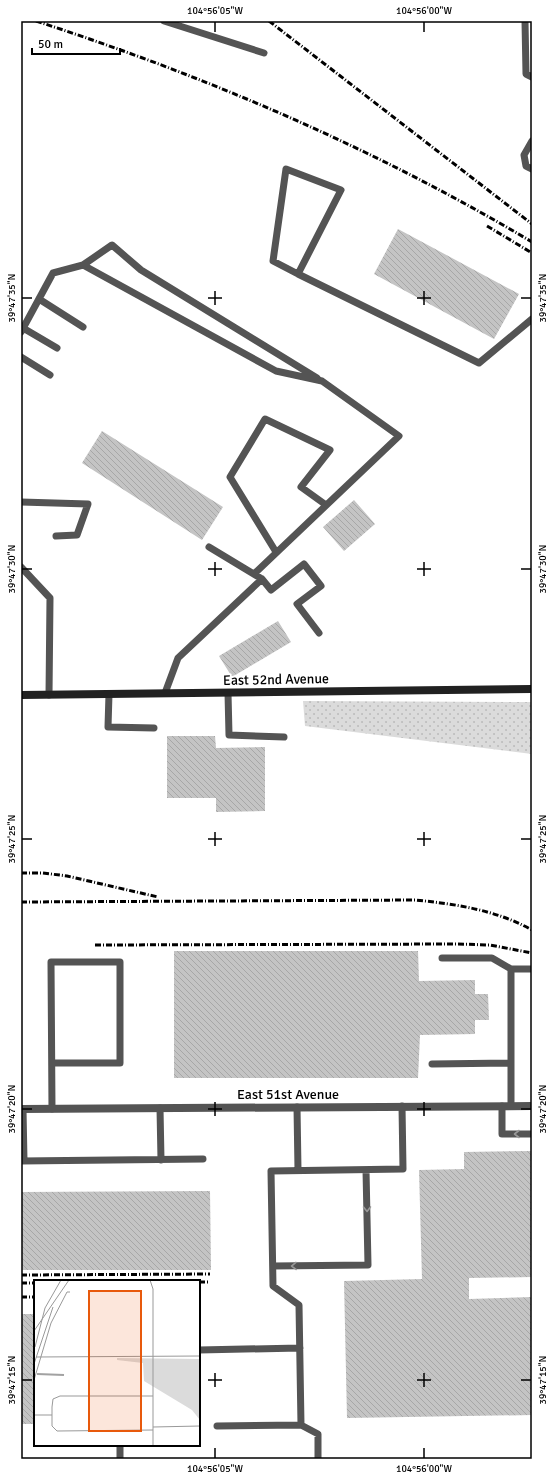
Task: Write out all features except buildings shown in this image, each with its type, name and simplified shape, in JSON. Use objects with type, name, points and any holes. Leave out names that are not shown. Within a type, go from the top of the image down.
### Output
[{"type":"street","name":"East 52nd Avenue","points":[[21,695],[532,689]]},
{"type":"street","name":"East 51st Avenue","points":[[22,1109],[532,1106]]},
{"type":"lane","points":[[164,21],[264,53]]},
{"type":"lane","points":[[525,21],[526,74],[532,77]]},
{"type":"lane","points":[[532,141],[524,156],[526,166],[532,169]]},
{"type":"lane","points":[[298,274],[341,190],[286,170],[273,261],[298,274],[479,362],[532,319]]},
{"type":"lane","points":[[57,348],[22,330],[53,273],[83,265],[112,245],[141,270],[322,381],[399,436],[254,574]]},
{"type":"lane","points":[[83,265],[276,371],[322,381]]},
{"type":"lane","points":[[39,299],[83,327]]},
{"type":"lane","points":[[21,357],[50,375]]},
{"type":"lane","points":[[276,552],[230,477],[265,419],[330,450],[301,488],[326,505]]},
{"type":"lane","points":[[21,502],[88,504],[77,535],[56,536]]},
{"type":"lane","points":[[209,547],[262,579],[271,590],[304,564],[321,586],[297,604],[319,633]]},
{"type":"lane","points":[[21,567],[50,598],[49,695]]},
{"type":"lane","points":[[165,693],[178,658],[262,579]]},
{"type":"lane","points":[[228,693],[229,735],[284,737]]},
{"type":"lane","points":[[110,694],[108,727],[154,728]]},
{"type":"lane","points":[[442,958],[492,958],[511,969],[532,969]]},
{"type":"lane","points":[[52,1063],[120,1063],[120,962],[51,962],[52,1109]]},
{"type":"lane","points":[[511,969],[511,1106]]},
{"type":"lane","points":[[432,1064],[511,1063]]},
{"type":"lane","points":[[301,1425],[299,1305],[273,1286],[271,1171],[403,1170],[402,1106]]},
{"type":"lane","points":[[502,1106],[502,1134],[532,1134]]},
{"type":"lane","points":[[297,1107],[298,1170]]},
{"type":"lane","points":[[160,1108],[161,1160]]},
{"type":"lane","points":[[22,1109],[23,1161],[203,1159]]},
{"type":"lane","points":[[273,1266],[368,1265],[366,1170]]},
{"type":"lane","points":[[200,1350],[300,1348]]},
{"type":"lane","points":[[217,1426],[301,1425],[318,1434],[318,1459]]},
{"type":"lane","points":[[120,1446],[120,1459]]},
{"type":"shaded area","points":[[303,701],[532,702],[532,754],[305,726]]},
{"type":"railway","points":[[36,21],[164,66],[290,118],[413,176],[532,242]]},
{"type":"railway","points":[[269,21],[532,224]]},
{"type":"railway","points":[[487,226],[532,253]]},
{"type":"railway","points":[[21,873],[43,873],[67,876],[158,897]]},
{"type":"railway","points":[[21,902],[415,900],[475,909],[504,917],[532,930]]},
{"type":"railway","points":[[95,945],[457,944],[490,945],[532,953]]},
{"type":"railway","points":[[21,1275],[210,1274]]},
{"type":"railway","points":[[200,1282],[209,1282]]},
{"type":"railway","points":[[21,1283],[34,1283]]},
{"type":"railway","points":[[21,1297],[34,1297]]}]
